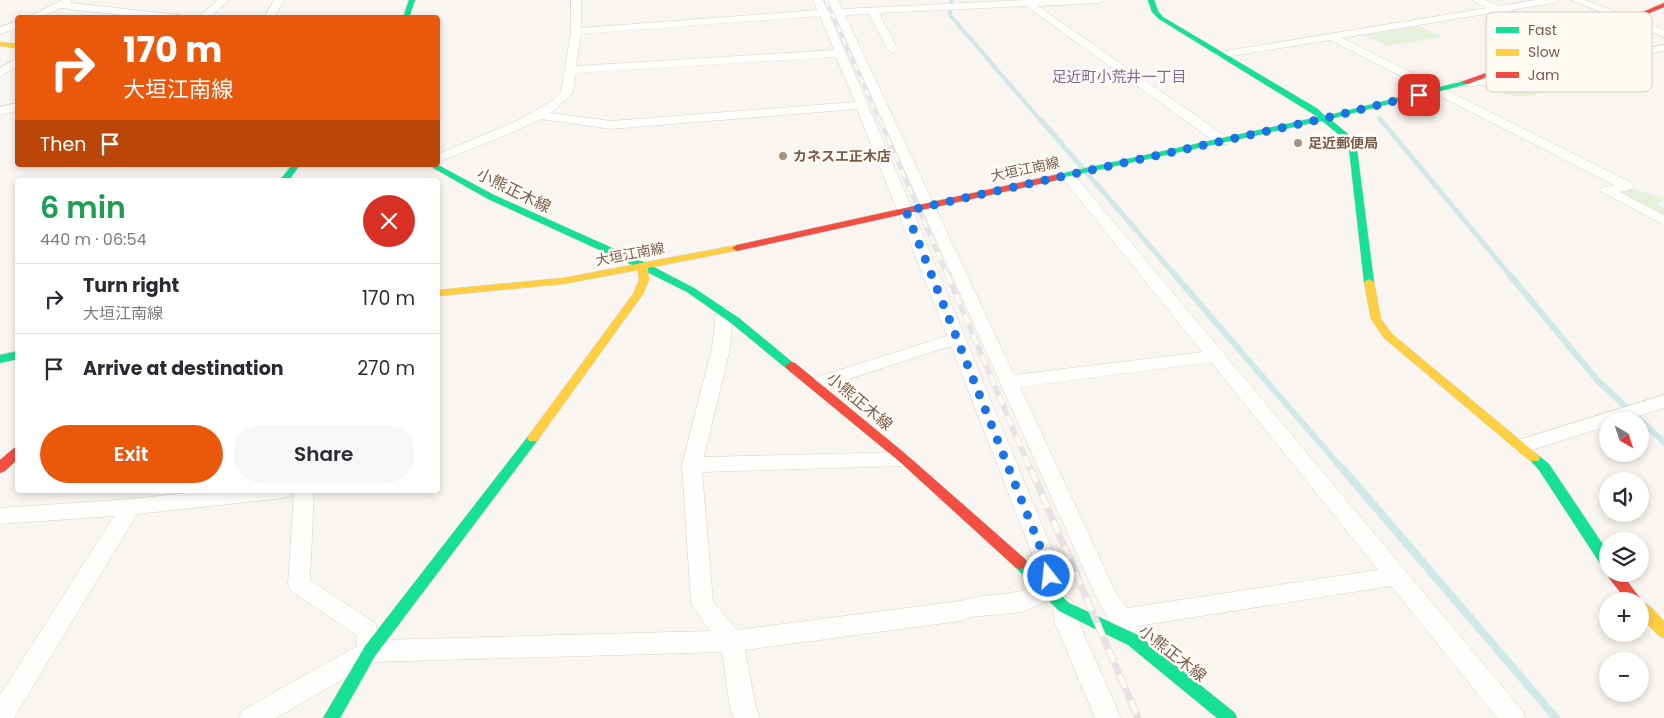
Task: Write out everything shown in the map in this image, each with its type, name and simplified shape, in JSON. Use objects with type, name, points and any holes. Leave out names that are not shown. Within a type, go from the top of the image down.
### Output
[{"type":"street","points":[[37,15],[71,0]]},
{"type":"street","points":[[206,15],[224,0]]},
{"type":"street","points":[[271,15],[279,0]]},
{"type":"street","points":[[407,15],[412,0]]},
{"type":"street","points":[[440,157],[540,115],[562,100],[566,93],[576,31],[576,0]]},
{"type":"street","points":[[818,0],[906,211],[1047,564],[1051,595],[1067,623],[1108,718]]},
{"type":"street","points":[[833,0],[1109,601],[1133,640]]},
{"type":"street","points":[[576,31],[872,10],[900,4],[1100,0]]},
{"type":"street","points":[[1151,0],[1154,12],[1161,18],[1219,55],[1326,118],[1345,136],[1353,149],[1371,303],[1376,320],[1388,336],[1522,446],[1544,467],[1599,550]]},
{"type":"street","points":[[1477,0],[1505,12]]},
{"type":"street","points":[[1219,55],[1554,0]]},
{"type":"street","points":[[1576,0],[1607,12]]},
{"type":"street","points":[[1028,2],[1223,141]]},
{"type":"street","points":[[59,5],[152,15]]},
{"type":"street","name":"大垣江南線","points":[[1647,12],[1664,5]]},
{"type":"street","points":[[872,10],[893,50]]},
{"type":"street","points":[[0,31],[15,25]]},
{"type":"street","points":[[1652,29],[1664,34]]},
{"type":"street","points":[[1332,37],[1627,186],[1607,191],[1664,221]]},
{"type":"street","points":[[0,44],[15,46]]},
{"type":"street","points":[[570,70],[840,53]]},
{"type":"street","points":[[0,73],[15,63]]},
{"type":"street","name":"大垣江南線","points":[[440,293],[564,281],[643,267],[1326,118],[1459,84],[1486,74]]},
{"type":"street","points":[[1459,84],[1486,82]]},
{"type":"street","points":[[540,115],[611,126],[862,105]]},
{"type":"street","points":[[0,111],[15,108]]},
{"type":"street","points":[[286,178],[294,167]]},
{"type":"street","name":"小熊正木線","points":[[435,167],[475,191],[695,292],[724,312],[904,459],[1004,547],[1051,595],[1133,640],[1229,718]]},
{"type":"street","points":[[1067,176],[1513,718]]},
{"type":"street","points":[[331,718],[370,651],[512,466],[638,294],[644,280],[643,267]]},
{"type":"street","points":[[724,312],[721,348],[692,465],[702,604],[732,641],[743,708],[747,718]]},
{"type":"street","points":[[814,384],[956,339]]},
{"type":"street","points":[[0,360],[15,356]]},
{"type":"street","points":[[1010,382],[1215,356]]},
{"type":"street","points":[[1522,446],[1664,401]]},
{"type":"street","points":[[0,468],[15,454]]},
{"type":"street","points":[[692,465],[904,459]]},
{"type":"street","points":[[0,516],[131,507],[257,493]]},
{"type":"street","points":[[304,493],[299,584],[367,630],[370,651]]},
{"type":"street","points":[[0,718],[131,507]]},
{"type":"street","points":[[1122,620],[1397,576]]},
{"type":"street","points":[[1620,582],[1628,592]]},
{"type":"street","points":[[252,718],[370,651],[732,641],[960,611],[971,607],[1022,602],[1051,595]]},
{"type":"street","points":[[1649,616],[1664,631]]},
{"type":"green space","points":[[1419,26],[1442,37],[1387,46],[1365,35]]},
{"type":"green space","points":[[1498,92],[1543,92],[1533,95],[1509,95]]},
{"type":"green space","points":[[1629,188],[1664,198],[1658,205],[1664,208],[1664,215],[1621,193]]},
{"type":"waterway","points":[[951,0],[950,15],[1042,122]]},
{"type":"waterway","points":[[1379,118],[1382,122]]},
{"type":"waterway","points":[[1041,120],[1175,275]]},
{"type":"waterway","points":[[1381,120],[1510,275]]},
{"type":"waterway","points":[[1174,274],[1344,471]]},
{"type":"waterway","points":[[1509,274],[1598,381],[1664,442]]},
{"type":"waterway","points":[[1343,469],[1556,718]]},
{"type":"railway","points":[[826,0],[880,122]]},
{"type":"railway","points":[[880,120],[947,275]]},
{"type":"railway","points":[[947,274],[1031,471]]},
{"type":"railway","points":[[1031,469],[1138,718]]},
{"type":"traffic: fast","points":[[407,15],[412,0]]},
{"type":"traffic: fast","points":[[1151,0],[1155,12],[1161,18],[1315,111],[1345,136],[1353,149],[1369,282]]},
{"type":"traffic: fast","points":[[1059,177],[1326,118],[1465,82]]},
{"type":"traffic: fast","points":[[286,178],[294,167]]},
{"type":"traffic: fast","points":[[435,167],[521,212],[675,281],[706,299],[791,366]]},
{"type":"traffic: fast","points":[[0,359],[15,356]]},
{"type":"traffic: fast","points":[[331,718],[370,651],[533,438]]},
{"type":"traffic: fast","points":[[1534,458],[1544,467],[1599,550]]},
{"type":"traffic: fast","points":[[1020,563],[1064,607],[1133,640],[1229,718]]},
{"type":"traffic: slow","points":[[0,44],[15,46]]},
{"type":"traffic: slow","points":[[440,293],[563,281],[737,248]]},
{"type":"traffic: slow","points":[[533,438],[638,294],[644,280],[643,267]]},
{"type":"traffic: slow","points":[[1369,282],[1376,319],[1388,336],[1534,458]]},
{"type":"traffic: slow","points":[[1649,616],[1664,631]]},
{"type":"traffic: jam","points":[[1647,12],[1664,5]]},
{"type":"traffic: jam","points":[[1465,82],[1486,74]]},
{"type":"traffic: jam","points":[[737,248],[1059,177]]},
{"type":"traffic: jam","points":[[791,366],[904,459],[1020,563]]},
{"type":"traffic: jam","points":[[0,468],[15,454]]},
{"type":"traffic: jam","points":[[1620,582],[1628,592]]},
{"type":"place","name":"足近郵便局","points":[[1298,143]]},
{"type":"place","name":"カネスエ正木店","points":[[783,156]]},
{"type":"district","name":"足近町小荒井一丁目","points":[[1119,77]]},
{"type":"route","points":[[1049,576],[1047,564],[906,211],[1326,118],[1419,95]]}]
